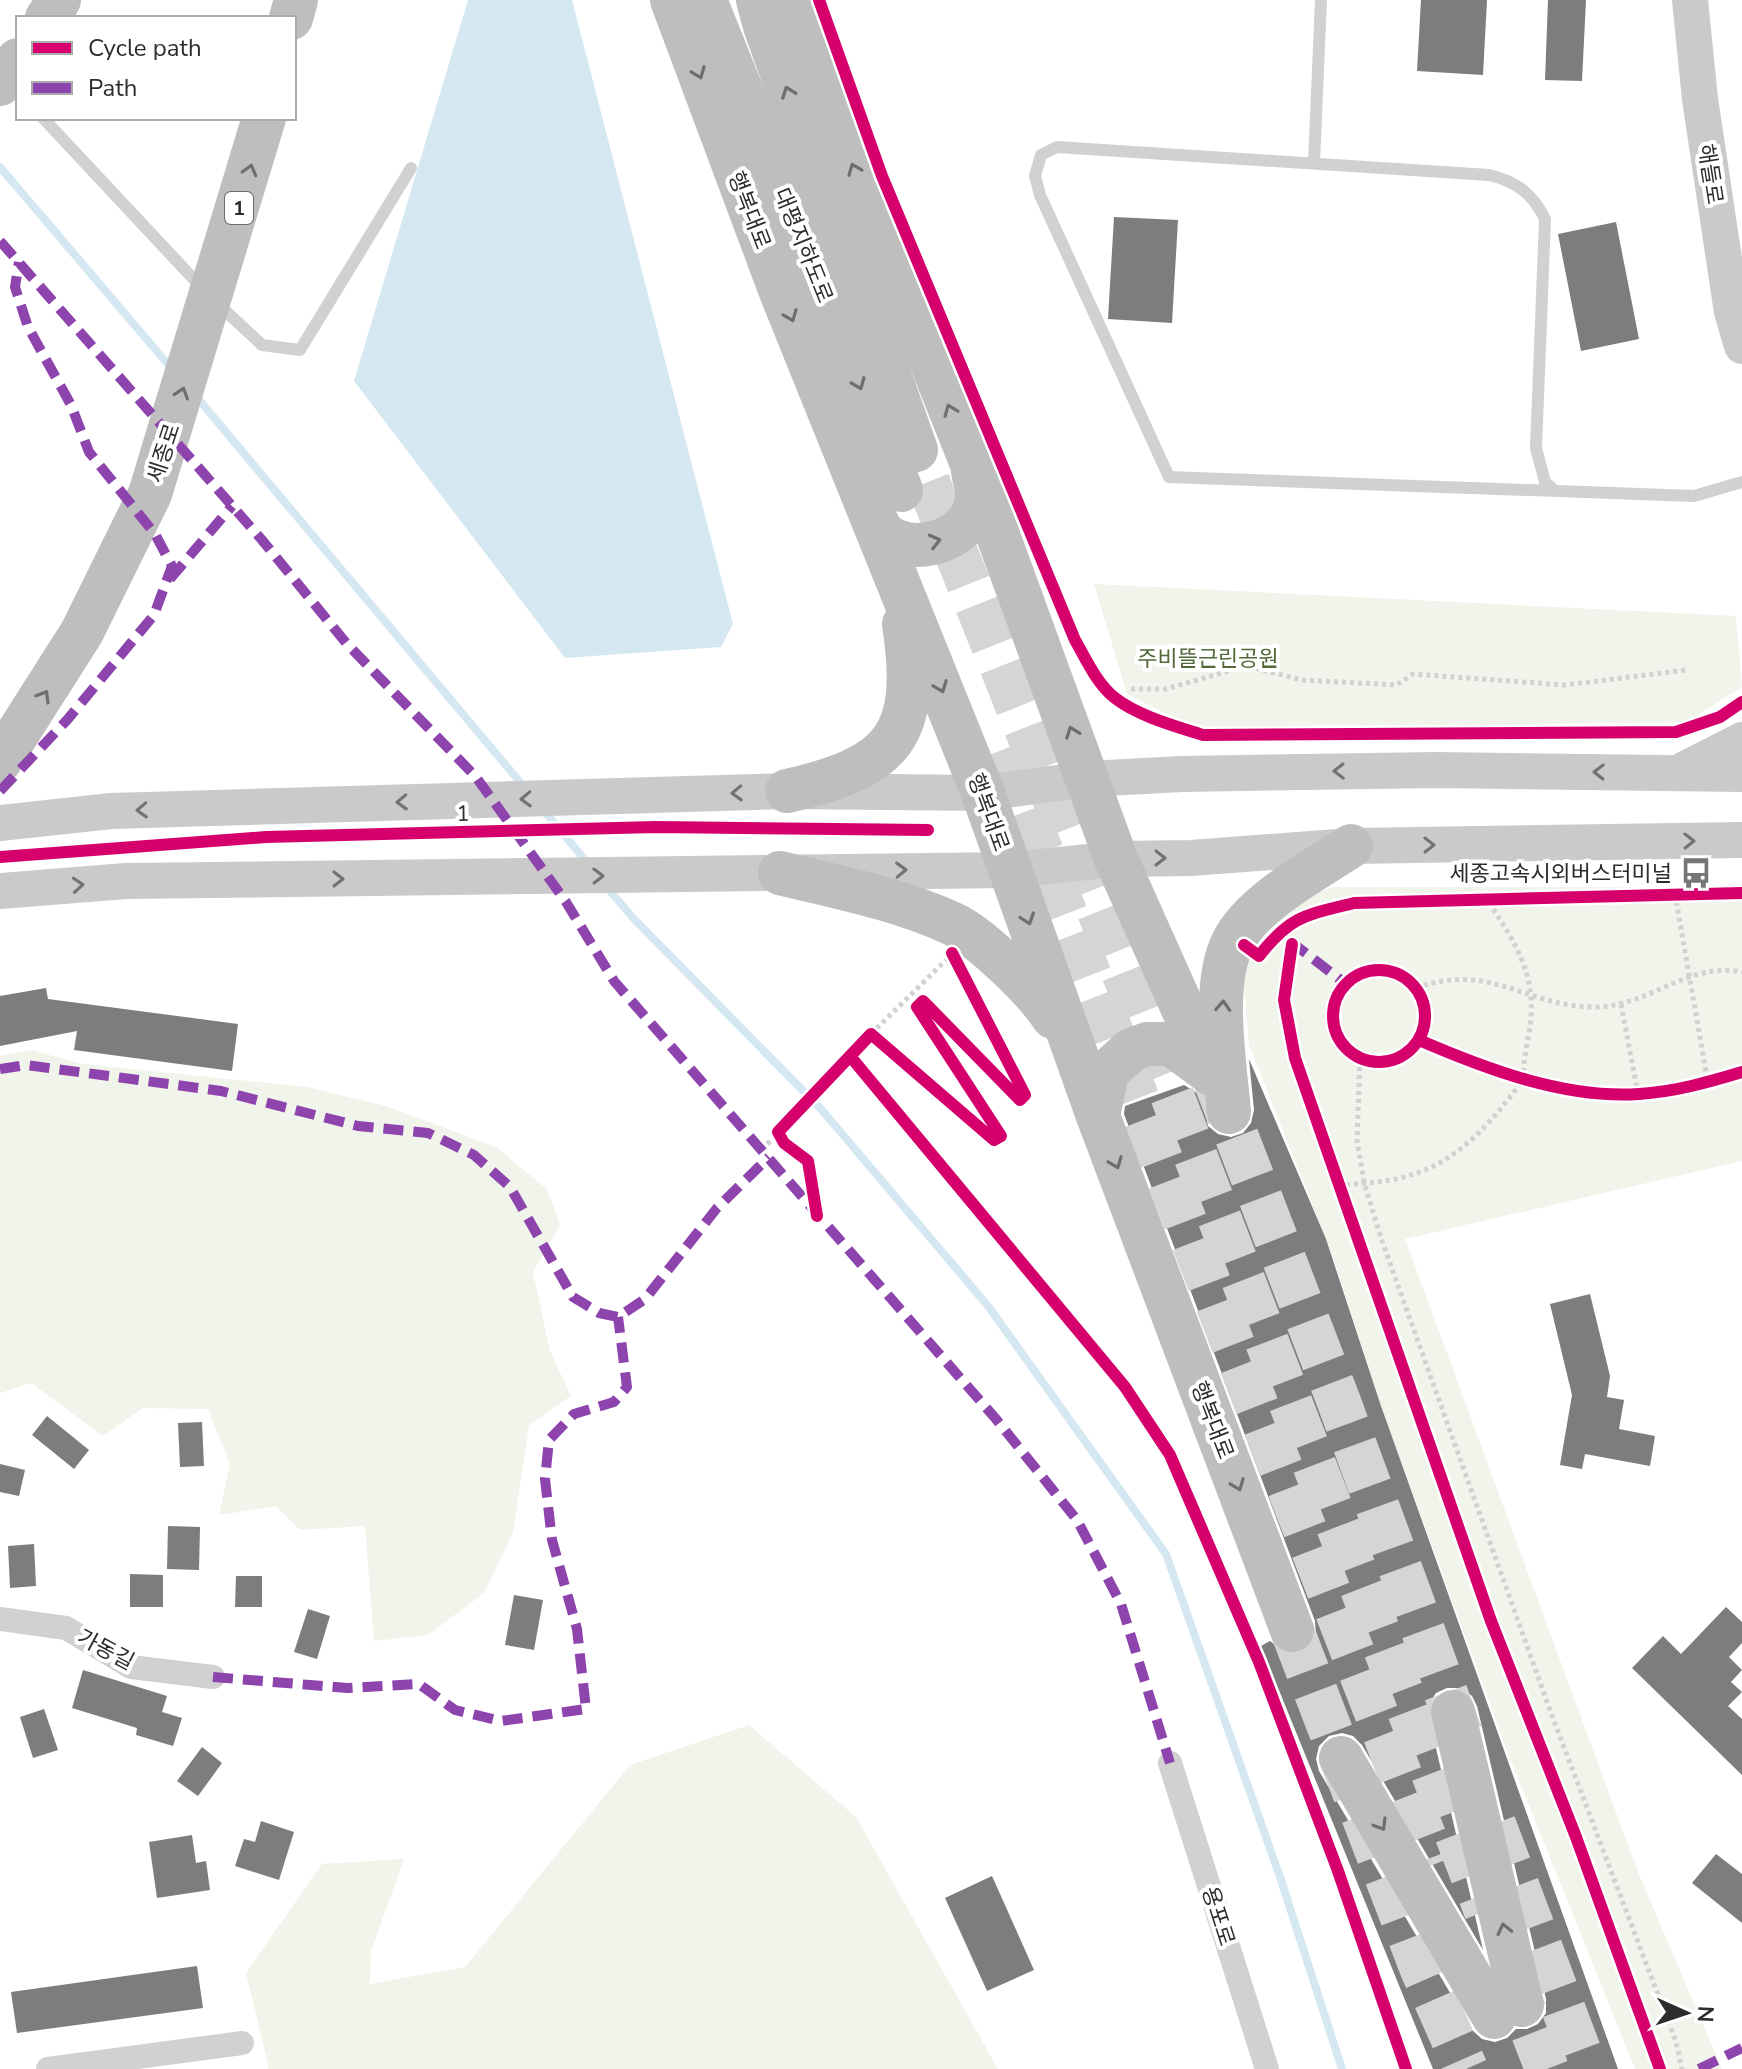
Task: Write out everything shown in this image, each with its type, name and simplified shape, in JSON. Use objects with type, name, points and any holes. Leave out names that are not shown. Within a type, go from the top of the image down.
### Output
[{"type":"highway","name":"행복대로","points":[[672,0],[781,292],[900,495],[890,555],[983,793],[1098,1116],[1292,1630]]},
{"type":"highway","name":"대평지하도로","points":[[705,0],[900,495]]},
{"type":"highway","name":"대평지하도로","points":[[758,0],[900,495]]},
{"type":"highway","points":[[797,0],[846,148],[972,464],[1116,859],[1220,1093]]},
{"type":"highway","points":[[0,84],[16,63]]},
{"type":"highway","name":"세종로","points":[[0,761],[82,632],[150,494],[212,298],[263,120]]},
{"type":"highway","points":[[900,495],[886,536],[904,543],[924,545],[944,541],[960,530],[971,516],[977,497],[972,464]]},
{"type":"highway","points":[[787,791],[839,780],[869,764],[893,744],[906,706],[909,658],[890,555]]},
{"type":"highway","points":[[1220,1093],[1225,963],[1234,940],[1247,923],[1285,889],[1351,846]]},
{"type":"highway","points":[[780,873],[871,895],[956,925],[1010,969],[1043,1003],[1075,1053]]},
{"type":"highway","points":[[1098,1116],[1107,1072],[1131,1050],[1147,1044],[1171,1044],[1189,1054],[1220,1093]]},
{"type":"highway","points":[[1341,1758],[1508,2011],[1453,1712]]},
{"type":"street","name":"해들로","points":[[1690,0],[1732,312],[1742,346]]},
{"type":"street","points":[[1677,773],[1742,740]]},
{"type":"street","points":[[14,821],[111,811],[787,791],[983,793],[1088,779],[1436,770],[1742,774]]},
{"type":"street","points":[[0,891],[126,881],[1011,870],[1116,859],[1191,858],[1351,846],[1742,840]]},
{"type":"street","name":"가동길","points":[[0,1619],[66,1628],[131,1667],[213,1677]]},
{"type":"street","name":"용포로","points":[[1170,1763],[1267,2069]]},
{"type":"street","points":[[48,2069],[242,2043]]},
{"type":"lane","points":[[1314,163],[1321,0]]},
{"type":"lane","points":[[0,72],[16,89]]},
{"type":"lane","points":[[45,120],[212,298],[262,345],[300,350],[411,168]]},
{"type":"lane","points":[[1555,491],[1545,482],[1536,448],[1546,226],[1534,200],[1511,181],[1489,175],[1057,147],[1041,155],[1035,176],[1040,195],[1169,477],[1555,491],[1694,496],[1742,482]]},
{"type":"path","points":[[1115,698],[1131,689],[1166,689],[1246,666],[1302,680],[1397,685],[1413,674],[1565,685],[1685,670]]},
{"type":"path","points":[[1675,894],[1708,1083]]},
{"type":"path","points":[[1659,895],[1691,894]]},
{"type":"path","points":[[1478,897],[1501,897]]},
{"type":"path","points":[[1338,1186],[1398,1179],[1427,1170],[1453,1156],[1476,1139],[1524,1079],[1532,996],[1528,972],[1518,950],[1478,897]]},
{"type":"path","points":[[871,1034],[952,953]]},
{"type":"path","points":[[1416,988],[1455,978],[1477,978],[1532,996],[1595,1007],[1644,998],[1689,975],[1713,970],[1742,972]]},
{"type":"path","points":[[1621,1004],[1638,1094]]},
{"type":"path","points":[[1419,1040],[1472,1063],[1524,1079],[1588,1091],[1638,1094],[1708,1083],[1742,1072]]},
{"type":"path","points":[[1360,1059],[1357,1141],[1364,1182],[1551,1713],[1676,2042],[1682,2069]]},
{"type":"path","points":[[762,1150],[778,1132]]},
{"type":"path","points":[[1333,1172],[1343,1199]]},
{"type":"green space","name":"주비뜰근린공원","points":[[1094,584],[1736,616],[1742,687],[1687,722],[1193,728],[1127,694]]},
{"type":"green space","points":[[1334,887],[1742,887],[1742,1161],[1405,1239],[1638,1872],[1722,2069],[1635,2069],[1509,1756],[1382,1409],[1333,1257],[1249,1045],[1242,965],[1297,899]]},
{"type":"green space","points":[[31,1050],[83,1064],[307,1087],[386,1106],[496,1147],[547,1189],[560,1225],[533,1272],[550,1351],[571,1396],[529,1425],[513,1533],[484,1593],[428,1635],[374,1641],[365,1526],[300,1530],[276,1506],[219,1515],[230,1464],[208,1409],[143,1408],[103,1436],[31,1383],[0,1393],[0,1056]]},
{"type":"green space","points":[[749,1725],[856,1817],[998,2069],[267,2069],[246,1973],[322,1864],[404,1859],[371,1951],[370,1984],[465,1967],[630,1765]]},
{"type":"water","points":[[468,0],[572,0],[733,624],[721,647],[565,658],[354,381]]},
{"type":"building","points":[[1421,0],[1487,0],[1483,75],[1417,71]]},
{"type":"building","points":[[1548,0],[1586,0],[1582,81],[1545,80]]},
{"type":"building","points":[[1114,217],[1178,220],[1172,323],[1108,319]]},
{"type":"building","points":[[1616,222],[1639,339],[1581,351],[1558,234]]},
{"type":"building","points":[[46,988],[48,999],[238,1024],[232,1071],[74,1050],[77,1031],[0,1046],[0,996]]},
{"type":"building","points":[[1249,1059],[1326,1239],[1381,1406],[1618,2069],[1433,2069],[1261,1646],[1270,1641],[1287,1654],[1302,1653],[1312,1645],[1316,1635],[1315,1621],[1124,1114],[1125,1106],[1184,1085],[1202,1096],[1208,1126],[1218,1134],[1231,1137],[1243,1133],[1251,1123],[1254,1110]],"holes":[[[1447,1688],[1461,1688],[1472,1696],[1477,1706],[1546,1999],[1546,2013],[1538,2024],[1527,2029],[1516,2029],[1507,2038],[1495,2042],[1482,2039],[1472,2030],[1319,1771],[1316,1759],[1319,1746],[1329,1736],[1342,1733],[1353,1736],[1362,1745],[1483,1950],[1429,1718],[1429,1704],[1436,1693]]]},
{"type":"building","points":[[1590,1294],[1610,1376],[1607,1397],[1624,1400],[1619,1429],[1655,1436],[1650,1466],[1585,1454],[1582,1469],[1560,1465],[1572,1395],[1550,1304]]},
{"type":"building","points":[[47,1416],[89,1450],[74,1469],[32,1435]]},
{"type":"building","points":[[202,1422],[204,1466],[180,1467],[178,1423]]},
{"type":"building","points":[[0,1464],[25,1470],[19,1496],[0,1492]]},
{"type":"building","points":[[168,1526],[200,1527],[199,1570],[167,1569]]},
{"type":"building","points":[[34,1544],[36,1586],[10,1588],[8,1546]]},
{"type":"building","points":[[130,1574],[163,1575],[163,1607],[130,1607]]},
{"type":"building","points":[[236,1576],[262,1576],[262,1607],[235,1607]]},
{"type":"building","points":[[514,1595],[543,1600],[534,1650],[505,1645]]},
{"type":"building","points":[[1726,1607],[1742,1622],[1742,1643],[1729,1657],[1742,1670],[1731,1682],[1742,1692],[1728,1706],[1742,1719],[1742,1775],[1632,1668],[1663,1636],[1681,1654]]},
{"type":"building","points":[[308,1609],[330,1616],[317,1659],[294,1652]]},
{"type":"building","points":[[83,1670],[167,1696],[162,1712],[182,1718],[173,1746],[136,1735],[137,1728],[72,1708]]},
{"type":"building","points":[[44,1709],[58,1750],[33,1758],[20,1717]]},
{"type":"building","points":[[202,1747],[222,1763],[198,1796],[177,1781]]},
{"type":"building","points":[[261,1821],[294,1832],[279,1880],[235,1866],[244,1839],[255,1842]]},
{"type":"building","points":[[192,1835],[196,1863],[206,1861],[210,1890],[157,1898],[149,1842]]},
{"type":"building","points":[[1716,1854],[1742,1874],[1742,1923],[1692,1883]]},
{"type":"building","points":[[992,1876],[1034,1970],[987,1991],[945,1898]]},
{"type":"building","points":[[197,1966],[203,2008],[17,2033],[11,1992]]},
{"type":"waterway","points":[[0,167],[172,369]]},
{"type":"waterway","points":[[194,394],[525,788]]},
{"type":"waterway","points":[[542,808],[589,865]]},
{"type":"waterway","points":[[605,885],[633,918],[821,1109],[988,1306],[1166,1554],[1280,1877],[1342,2069]]},
{"type":"tunnel","points":[[928,482],[1170,1090],[1486,1911]]},
{"type":"tunnel","points":[[1002,750],[1435,1864]]},
{"type":"tunnel","points":[[1213,1075],[1339,1402],[1466,1748]]},
{"type":"tunnel","points":[[1292,1630],[1421,1967],[1466,2069]]},
{"type":"tunnel","points":[[1494,1824],[1586,2069]]},
{"type":"tunnel","points":[[1509,1971],[1547,2069]]},
{"type":"marked path","points":[[0,241],[262,540],[347,644],[476,777],[566,902],[614,981],[996,1419],[1077,1520],[1121,1604],[1170,1763]]},
{"type":"marked path","points":[[0,791],[67,720],[154,615],[172,566],[155,534],[89,452],[71,405],[28,327],[15,287],[19,262]]},
{"type":"marked path","points":[[170,579],[232,506]]},
{"type":"marked path","points":[[1290,941],[1346,984]]},
{"type":"marked path","points":[[0,1069],[26,1065],[221,1091],[358,1126],[428,1133],[474,1155],[510,1187],[573,1297],[599,1313],[618,1317],[645,1299],[717,1208],[769,1157]]},
{"type":"marked path","points":[[213,1677],[347,1688],[419,1684],[455,1710],[501,1721],[586,1709],[577,1629],[552,1540],[545,1479],[549,1440],[574,1414],[614,1402],[627,1387],[618,1317]]},
{"type":"marked path","points":[[1699,2069],[1742,2048]]},
{"type":"cycle path","points":[[819,0],[882,176],[1075,640],[1097,679],[1115,698],[1146,715],[1203,735],[1676,732],[1720,717],[1742,702]]},
{"type":"cycle path","name":"1","points":[[0,857],[266,837],[656,827],[928,830]]},
{"type":"cycle path","points":[[1244,945],[1259,956],[1290,924],[1354,903],[1742,893]]},
{"type":"cycle path","points":[[1292,944],[1284,1000],[1295,1058],[1491,1621],[1576,1837],[1660,2069]]},
{"type":"cycle path","points":[[817,1216],[808,1161],[784,1143],[778,1132],[871,1034],[994,1140],[1001,1136],[917,1007],[923,1001],[1020,1100],[1025,1095],[952,953]]},
{"type":"cycle path","points":[[1379,970],[1397,973],[1412,983],[1422,998],[1425,1016],[1422,1034],[1412,1049],[1397,1059],[1379,1062],[1361,1059],[1346,1049],[1336,1034],[1333,1016],[1336,998],[1346,983],[1361,973],[1379,970]]},
{"type":"cycle path","points":[[1419,1040],[1526,1080],[1583,1092],[1652,1093],[1742,1072]]},
{"type":"cycle path","points":[[850,1056],[1125,1387],[1170,1455],[1259,1662],[1338,1871],[1406,2069]]},
{"type":"place","name":"세종고속시외버스터미널","points":[[1696,873]]}]
